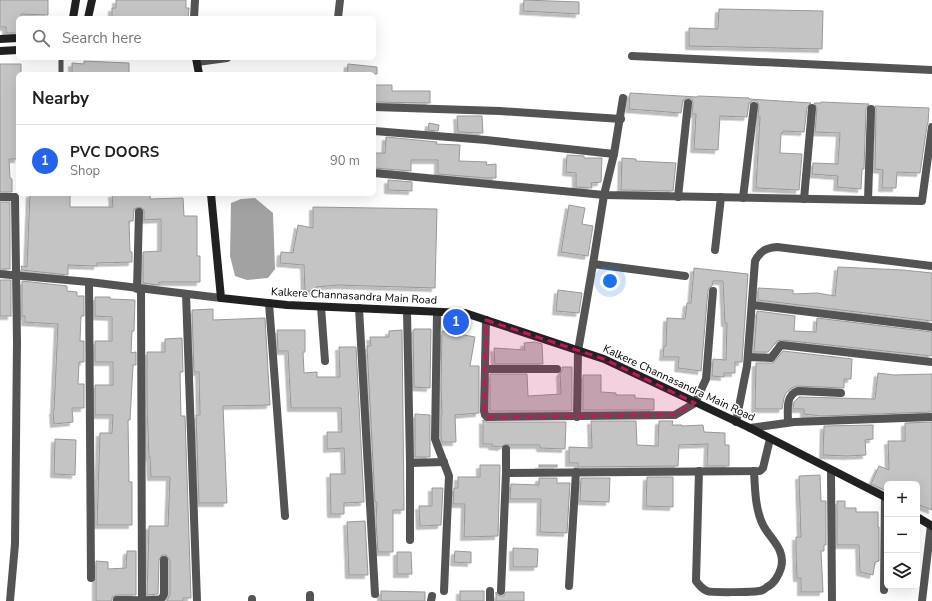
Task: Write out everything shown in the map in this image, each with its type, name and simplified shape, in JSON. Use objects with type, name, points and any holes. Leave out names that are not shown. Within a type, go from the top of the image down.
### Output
[{"type":"main road","points":[[73,16],[76,0]]},
{"type":"main road","points":[[88,16],[92,0]]},
{"type":"main road","points":[[16,38],[2,39],[2,51],[16,50]]},
{"type":"main road","points":[[196,60],[199,72]]},
{"type":"main road","points":[[211,196],[221,298]]},
{"type":"main road","name":"Kalkere Channasandra Main Road","points":[[221,298],[321,307],[465,313],[604,359],[750,428],[884,497]]},
{"type":"main road","points":[[920,519],[931,525]]},
{"type":"street","points":[[194,16],[195,0]]},
{"type":"street","points":[[338,16],[340,0]]},
{"type":"street","points":[[632,56],[932,70]]},
{"type":"street","points":[[577,417],[578,351],[604,195],[614,154],[623,98]]},
{"type":"street","points":[[678,197],[688,103]]},
{"type":"street","points":[[743,198],[754,106]]},
{"type":"street","points":[[376,107],[500,111],[620,119]]},
{"type":"street","points":[[804,199],[812,108]]},
{"type":"street","points":[[868,200],[871,109]]},
{"type":"street","points":[[376,173],[604,195],[922,201],[932,127]]},
{"type":"street","points":[[376,130],[614,154]]},
{"type":"street","points":[[0,197],[15,197],[15,544],[10,601]]},
{"type":"street","points":[[715,250],[721,197]]},
{"type":"street","points":[[139,212],[142,601]]},
{"type":"street","points":[[736,422],[748,356],[755,262],[758,255],[764,250],[777,247],[932,266]]},
{"type":"street","points":[[593,264],[685,276]]},
{"type":"street","points":[[0,274],[89,282],[221,298]]},
{"type":"street","points":[[89,282],[91,578]]},
{"type":"street","points":[[486,320],[484,410],[487,417],[675,415],[695,403],[706,379],[713,292]]},
{"type":"street","points":[[186,294],[197,601]]},
{"type":"street","points":[[269,303],[285,516]]},
{"type":"street","points":[[752,305],[932,327]]},
{"type":"street","points":[[321,307],[326,361]]},
{"type":"street","points":[[359,308],[375,594]]},
{"type":"street","points":[[407,311],[410,540]]},
{"type":"street","points":[[437,312],[435,439],[449,476],[444,591]]},
{"type":"street","points":[[748,356],[771,358],[781,345],[932,362]]},
{"type":"street","points":[[485,369],[556,369]]},
{"type":"street","points":[[788,422],[789,398],[792,393],[798,391],[841,393]]},
{"type":"street","points":[[750,428],[788,422],[932,417]]},
{"type":"street","points":[[506,473],[699,470],[760,471],[763,468],[770,439]]},
{"type":"street","points":[[501,591],[506,449]]},
{"type":"street","points":[[410,463],[444,462]]},
{"type":"street","points":[[699,470],[696,581],[708,592],[759,591],[769,587],[776,579],[781,568],[782,556],[779,548],[763,524],[759,512],[754,471]]},
{"type":"street","points":[[831,470],[832,601]]},
{"type":"street","points":[[569,586],[576,472]]},
{"type":"street","points":[[884,590],[886,517]]},
{"type":"street","points":[[922,601],[931,525]]},
{"type":"street","points":[[117,600],[159,600],[164,594],[164,560]]},
{"type":"street","points":[[490,591],[490,601]]},
{"type":"lane","points":[[61,60],[61,72]]},
{"type":"highlighted area","points":[[486,320],[604,359],[695,403],[675,415],[489,418],[484,413]]},
{"type":"shaded area","points":[[255,198],[273,213],[275,269],[268,278],[247,280],[235,276],[230,256],[231,203],[241,199]]},
{"type":"building","points":[[0,0],[48,0],[48,15],[21,14],[21,16],[16,16],[16,33],[6,33],[6,27],[0,27]]},
{"type":"building","points":[[116,0],[186,0],[186,8],[189,8],[188,16],[112,16],[112,8],[116,8]]},
{"type":"building","points":[[524,0],[579,2],[579,14],[523,11]]},
{"type":"building","points":[[719,9],[823,11],[822,49],[689,46],[689,28],[718,29]]},
{"type":"building","points":[[84,61],[129,63],[129,72],[72,72],[72,63],[84,64]]},
{"type":"building","points":[[0,64],[21,64],[21,72],[16,72],[16,159],[9,159],[12,192],[0,192]]},
{"type":"building","points":[[348,64],[377,67],[377,74],[376,72],[347,72]]},
{"type":"building","points":[[376,85],[392,85],[392,91],[430,91],[430,103],[376,102]]},
{"type":"building","points":[[630,93],[749,98],[811,103],[807,108],[804,132],[783,131],[783,133],[781,133],[780,153],[802,154],[799,190],[756,188],[760,117],[758,117],[759,106],[757,101],[752,101],[749,103],[747,117],[720,116],[718,150],[694,149],[696,114],[692,114],[692,99],[686,98],[683,100],[681,113],[629,109]]},
{"type":"building","points":[[814,103],[869,104],[866,109],[864,169],[862,169],[861,189],[837,187],[838,176],[812,174],[813,163],[838,164],[840,133],[815,132],[817,108]]},
{"type":"building","points":[[875,106],[929,108],[920,173],[897,172],[896,188],[882,188],[883,170],[875,169]]},
{"type":"building","points":[[457,116],[482,116],[483,133],[458,132]]},
{"type":"building","points":[[429,123],[439,125],[438,131],[428,130]]},
{"type":"building","points":[[386,137],[437,142],[436,144],[460,145],[459,161],[487,162],[486,165],[496,164],[496,178],[438,174],[438,160],[411,160],[411,171],[376,168],[376,153],[385,153]]},
{"type":"building","points":[[567,155],[584,156],[584,158],[602,158],[601,182],[591,183],[592,188],[576,187],[576,173],[566,172]]},
{"type":"building","points":[[622,158],[636,159],[636,161],[676,163],[673,191],[621,190]]},
{"type":"building","points":[[388,180],[412,182],[412,191],[388,190]]},
{"type":"building","points":[[30,196],[70,196],[70,207],[113,207],[112,196],[150,196],[150,199],[183,198],[184,216],[197,216],[197,256],[200,256],[200,282],[159,282],[159,285],[143,283],[143,252],[161,251],[161,219],[144,220],[144,210],[140,207],[134,209],[133,221],[129,221],[130,252],[132,252],[132,262],[97,263],[97,266],[68,265],[68,275],[22,270],[21,266],[27,267]]},
{"type":"building","points":[[0,202],[10,202],[10,269],[0,269]]},
{"type":"building","points":[[569,205],[585,208],[582,224],[593,226],[588,256],[561,252]]},
{"type":"building","points":[[313,207],[437,209],[435,288],[337,285],[316,287],[316,291],[305,291],[304,265],[280,263],[281,252],[293,253],[298,225],[313,228]]},
{"type":"building","points":[[838,267],[932,273],[932,321],[758,300],[758,288],[793,290],[793,294],[817,293],[835,296]]},
{"type":"building","points":[[694,268],[748,274],[742,362],[735,362],[735,373],[724,373],[724,377],[712,376],[713,359],[726,360],[727,323],[725,323],[723,281],[713,281],[712,286],[708,290],[701,371],[678,368],[679,357],[663,357],[664,346],[666,346],[667,318],[685,319],[687,303],[691,303]]},
{"type":"building","points":[[0,280],[11,280],[11,316],[0,316]]},
{"type":"building","points":[[22,281],[67,286],[67,291],[77,292],[77,296],[84,296],[84,316],[81,316],[80,341],[84,341],[84,362],[79,362],[78,384],[84,384],[84,408],[72,408],[73,422],[54,424],[53,411],[58,324],[25,322],[25,316],[22,316]]},
{"type":"building","points":[[558,290],[582,293],[579,313],[556,311]]},
{"type":"building","points":[[95,297],[135,300],[134,331],[132,331],[131,353],[136,352],[136,365],[133,365],[130,420],[128,420],[129,482],[132,482],[132,525],[97,525],[100,433],[112,433],[113,415],[95,415],[95,385],[113,385],[113,362],[95,362],[95,341],[112,341],[112,317],[95,316]]},
{"type":"building","points":[[213,309],[213,320],[265,318],[270,405],[223,406],[227,503],[199,503],[196,415],[200,415],[199,372],[194,372],[192,310]]},
{"type":"building","points":[[757,311],[795,316],[794,331],[816,332],[817,318],[932,332],[932,356],[782,340],[777,341],[768,352],[754,352]]},
{"type":"building","points":[[414,329],[431,329],[430,388],[414,387]]},
{"type":"building","points":[[277,330],[305,330],[305,352],[303,352],[304,373],[317,372],[317,377],[340,377],[339,347],[356,347],[364,502],[344,503],[344,514],[331,514],[330,474],[345,474],[344,448],[327,449],[327,432],[342,432],[341,408],[291,408],[288,351],[278,351]]},
{"type":"building","points":[[402,330],[404,510],[393,510],[393,552],[378,552],[376,521],[377,502],[375,502],[367,346],[371,346],[370,337],[389,337],[389,331]]},
{"type":"building","points":[[442,331],[475,337],[470,366],[479,366],[479,413],[455,415],[456,442],[442,442],[441,438]]},
{"type":"building","points":[[182,338],[183,372],[180,372],[181,416],[185,416],[191,598],[183,598],[183,601],[167,601],[170,594],[170,560],[166,555],[162,555],[159,560],[158,594],[147,595],[149,526],[168,526],[170,477],[151,477],[147,405],[147,352],[165,352],[165,339]]},
{"type":"building","points":[[535,342],[542,344],[543,364],[495,364],[494,348],[525,350],[524,343]]},
{"type":"building","points":[[783,351],[852,359],[851,379],[844,379],[844,388],[796,386],[786,393],[782,409],[755,409],[756,363],[773,363]]},
{"type":"building","points":[[562,367],[572,367],[572,411],[490,411],[490,374],[527,374],[528,396],[561,394],[560,373],[562,371]]},
{"type":"building","points":[[878,373],[894,375],[932,374],[932,412],[821,416],[804,414],[804,409],[793,409],[794,402],[799,397],[875,399]]},
{"type":"building","points":[[583,375],[601,375],[601,392],[616,393],[616,395],[635,395],[635,398],[654,399],[654,410],[583,410]]},
{"type":"building","points":[[415,414],[430,415],[430,457],[415,457]]},
{"type":"building","points":[[483,420],[487,422],[566,422],[565,449],[540,448],[540,445],[506,444],[501,447],[492,446],[492,444],[483,444]]},
{"type":"building","points":[[591,421],[636,421],[637,445],[658,446],[659,421],[673,421],[672,425],[682,426],[703,425],[704,432],[725,433],[725,445],[729,445],[729,466],[707,466],[708,444],[679,445],[678,466],[578,467],[578,463],[569,463],[569,447],[592,448]]},
{"type":"building","points":[[932,422],[932,510],[920,505],[920,481],[884,481],[884,490],[871,484],[879,466],[889,470],[888,441],[905,441],[905,423]]},
{"type":"building","points":[[873,425],[873,439],[865,440],[866,455],[823,455],[824,426]]},
{"type":"building","points":[[55,439],[76,440],[75,475],[54,474]]},
{"type":"building","points":[[480,465],[500,465],[498,536],[464,537],[465,504],[453,504],[454,488],[458,488],[458,477],[480,477]]},
{"type":"building","points":[[539,465],[557,465],[557,467],[539,467]]},
{"type":"building","points":[[820,475],[821,501],[826,501],[826,545],[824,545],[824,551],[821,551],[823,592],[801,592],[801,578],[797,578],[796,551],[796,537],[801,537],[799,476]]},
{"type":"building","points":[[647,477],[673,477],[673,507],[646,506]]},
{"type":"building","points":[[539,478],[557,478],[557,483],[570,483],[567,533],[540,532],[541,499],[510,499],[511,484],[539,485]]},
{"type":"building","points":[[581,478],[610,478],[609,502],[580,501]]},
{"type":"building","points":[[432,488],[443,488],[441,525],[420,526],[419,506],[432,506]]},
{"type":"building","points":[[837,501],[845,501],[845,508],[856,508],[856,512],[878,512],[879,561],[875,562],[873,575],[860,572],[859,545],[837,545]]},
{"type":"building","points":[[365,521],[368,575],[349,575],[347,522]]},
{"type":"building","points":[[513,548],[538,549],[537,567],[513,567]]},
{"type":"building","points":[[127,551],[136,551],[136,595],[117,595],[112,597],[112,601],[96,601],[96,561],[108,562],[108,569],[126,568]]},
{"type":"building","points":[[455,551],[471,552],[471,563],[454,562]]},
{"type":"building","points":[[397,552],[411,552],[412,574],[397,574]]},
{"type":"building","points":[[381,591],[425,592],[425,601],[381,601]]},
{"type":"building","points":[[460,591],[484,591],[484,601],[460,601]]},
{"type":"building","points":[[496,592],[498,595],[504,596],[506,592],[524,592],[524,601],[496,601]]},
{"type":"place","name":"PVC DOORS","points":[[456,322]]}]
